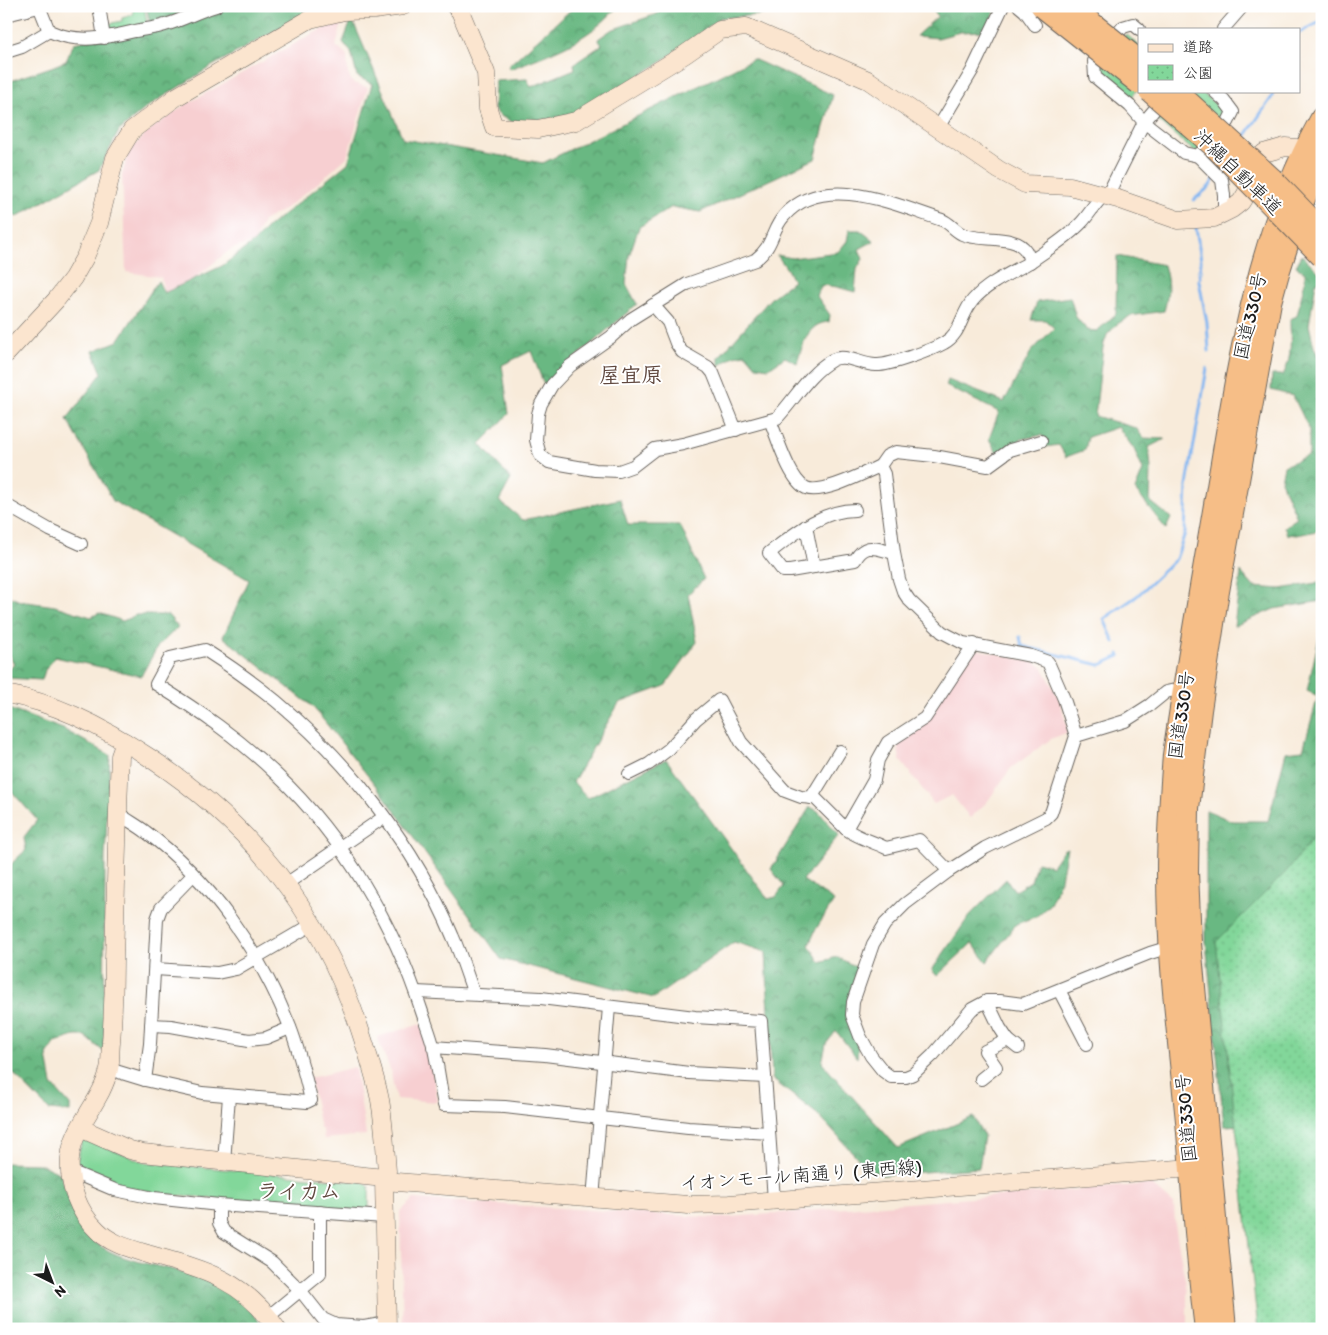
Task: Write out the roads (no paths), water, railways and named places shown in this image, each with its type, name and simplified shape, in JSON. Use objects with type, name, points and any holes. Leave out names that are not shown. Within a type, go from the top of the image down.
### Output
[{"type":"highway","points":[[1070,6],[1138,60]]},
{"type":"highway","points":[[1038,16],[1138,82]]},
{"type":"highway","name":"沖縄自動車道","points":[[1151,92],[1215,147],[1322,256]]},
{"type":"highway","name":"沖縄自動車道","points":[[1177,92],[1257,164],[1322,230]]},
{"type":"highway","name":"国道330号","points":[[1206,1329],[1198,1264],[1191,1168],[1170,948],[1168,873],[1174,755],[1193,691],[1230,520],[1270,302],[1282,254],[1316,156],[1322,118]]},
{"type":"highway","name":"国道330号","points":[[1193,691],[1187,881],[1190,943],[1225,1329]]},
{"type":"street","points":[[6,15],[39,6],[49,31]]},
{"type":"street","points":[[100,6],[104,38]]},
{"type":"street","points":[[6,52],[22,47],[49,31],[76,39],[104,38],[166,25],[198,11],[216,6]]},
{"type":"street","points":[[6,354],[56,300],[73,278],[85,257],[99,223],[115,158],[132,130],[176,97],[310,19],[344,11],[374,10],[403,6]]},
{"type":"street","points":[[456,6],[460,11],[486,73],[488,109],[494,127],[538,129],[576,121],[684,55],[720,30],[746,27],[868,80],[999,170],[1025,184],[1070,186],[1118,198],[1178,220],[1208,219],[1224,214],[1240,202],[1246,194],[1255,164],[1264,153],[1285,147],[1296,148],[1316,156]]},
{"type":"street","points":[[938,128],[972,71],[1003,6]]},
{"type":"street","points":[[1019,6],[1025,11],[1038,16]]},
{"type":"street","points":[[1224,28],[1243,6]]},
{"type":"street","points":[[1138,28],[1133,24],[1123,27],[1094,61],[1095,78],[1130,106],[1144,122],[1184,153],[1198,156],[1222,180],[1224,214]]},
{"type":"street","points":[[1030,262],[1026,251],[1019,244],[963,234],[942,220],[860,196],[836,192],[813,196],[796,205],[783,217],[764,253],[756,260],[686,284],[653,305],[570,366],[552,385],[541,404],[538,414],[536,440],[540,455],[549,462],[595,470],[619,471],[634,466],[655,448],[683,444],[776,418],[811,377],[833,360],[844,357],[878,366],[922,353],[945,343],[954,336],[972,300],[991,285],[1030,262],[1066,237],[1084,221],[1102,195],[1110,190],[1144,122],[1168,92]]},
{"type":"street","points":[[1198,156],[1228,122],[1233,112],[1215,92]]},
{"type":"street","points":[[653,305],[668,322],[682,352],[708,367],[713,373],[736,430]]},
{"type":"street","points":[[770,420],[791,471],[798,482],[806,488],[816,490],[834,485],[880,466],[887,456],[896,452],[934,456],[988,466],[1010,450],[1040,441]]},
{"type":"street","points":[[880,466],[884,474],[894,553],[901,586],[909,600],[942,632],[963,643],[1031,656],[1048,662],[1064,699],[1076,736],[1051,813],[1046,818],[986,848],[949,870],[905,904],[885,924],[872,944],[857,987],[852,1015],[860,1036],[871,1056],[883,1071],[891,1077],[900,1078],[913,1074],[972,1009],[987,1001],[1023,1004],[1150,953],[1170,948]]},
{"type":"street","points":[[6,505],[50,530],[81,544]]},
{"type":"street","points":[[855,510],[845,510],[831,514],[806,526],[769,553],[783,570],[790,572],[855,560],[864,548],[870,546],[894,553]]},
{"type":"street","points":[[806,526],[814,567]]},
{"type":"street","points":[[846,829],[874,780],[878,760],[888,742],[925,718],[974,644]]},
{"type":"street","points":[[474,994],[453,937],[412,858],[384,816],[331,753],[277,702],[244,676],[205,650],[170,658],[156,684],[206,716],[254,754],[278,776],[300,799],[339,847],[376,905],[398,948],[416,992],[433,1047],[444,1105],[505,1107],[688,1128],[769,1133]]},
{"type":"street","points":[[1076,736],[1125,721],[1166,692],[1193,691]]},
{"type":"street","points":[[6,694],[23,697],[73,714],[125,742],[172,772],[203,796],[251,842],[286,884],[312,924],[343,983],[365,1044],[380,1101],[387,1171],[384,1179],[387,1326],[342,1326],[328,1322],[316,1312],[300,1290],[272,1262],[224,1232],[219,1224],[219,1205]]},
{"type":"street","points":[[628,774],[649,764],[669,749],[696,719],[719,700],[741,742],[785,791],[801,797],[815,798],[854,835],[886,848],[919,840],[949,870]]},
{"type":"street","points":[[125,742],[120,756],[113,1016],[109,1069],[101,1093],[80,1128],[72,1146],[70,1171],[78,1203],[88,1221],[102,1235],[126,1248],[200,1269],[219,1277],[241,1289],[273,1322],[300,1290],[320,1274],[320,1212]]},
{"type":"street","points":[[811,798],[840,752]]},
{"type":"street","points":[[109,1069],[188,1091],[307,1102],[311,1100],[290,1028],[274,990],[256,956],[221,907],[193,875],[147,832],[118,813]]},
{"type":"street","points":[[286,884],[384,816]]},
{"type":"street","points":[[145,1080],[152,1025],[156,925],[161,908],[193,875]]},
{"type":"street","points":[[155,969],[217,974],[236,968],[312,924]]},
{"type":"street","points":[[1059,990],[1087,1044]]},
{"type":"street","points":[[416,992],[541,998],[695,1017],[761,1021],[774,1200]]},
{"type":"street","points":[[981,1079],[996,1066],[985,1050],[1013,1044],[1000,1028],[987,1001]]},
{"type":"street","points":[[593,1199],[609,1007]]},
{"type":"street","points":[[152,1025],[171,1026],[249,1040],[266,1038],[290,1028]]},
{"type":"street","points":[[433,1047],[545,1055],[689,1073],[765,1077]]},
{"type":"street","points":[[224,1162],[230,1096]]},
{"type":"street","name":"イオンモール南通り (東西線)","points":[[80,1128],[130,1150],[156,1155],[384,1179],[688,1206],[1191,1168]]},
{"type":"street","points":[[70,1171],[115,1190],[134,1195],[219,1205],[384,1217]]},
{"type":"waterway","points":[[1300,32],[1322,21]]},
{"type":"waterway","points":[[1242,141],[1272,97],[1273,92]]},
{"type":"waterway","points":[[1194,200],[1209,187],[1214,179]]},
{"type":"waterway","points":[[1196,228],[1201,260],[1199,281],[1207,323],[1209,351]]},
{"type":"waterway","points":[[1114,642],[1104,619],[1137,596],[1176,559],[1185,533],[1187,485],[1207,368]]},
{"type":"waterway","points":[[1020,637],[1022,646],[1100,665],[1120,656],[1119,654]]},
{"type":"district","name":"屋宜原","points":[[631,374]]},
{"type":"district","name":"ライカム","points":[[299,1190]]}]
